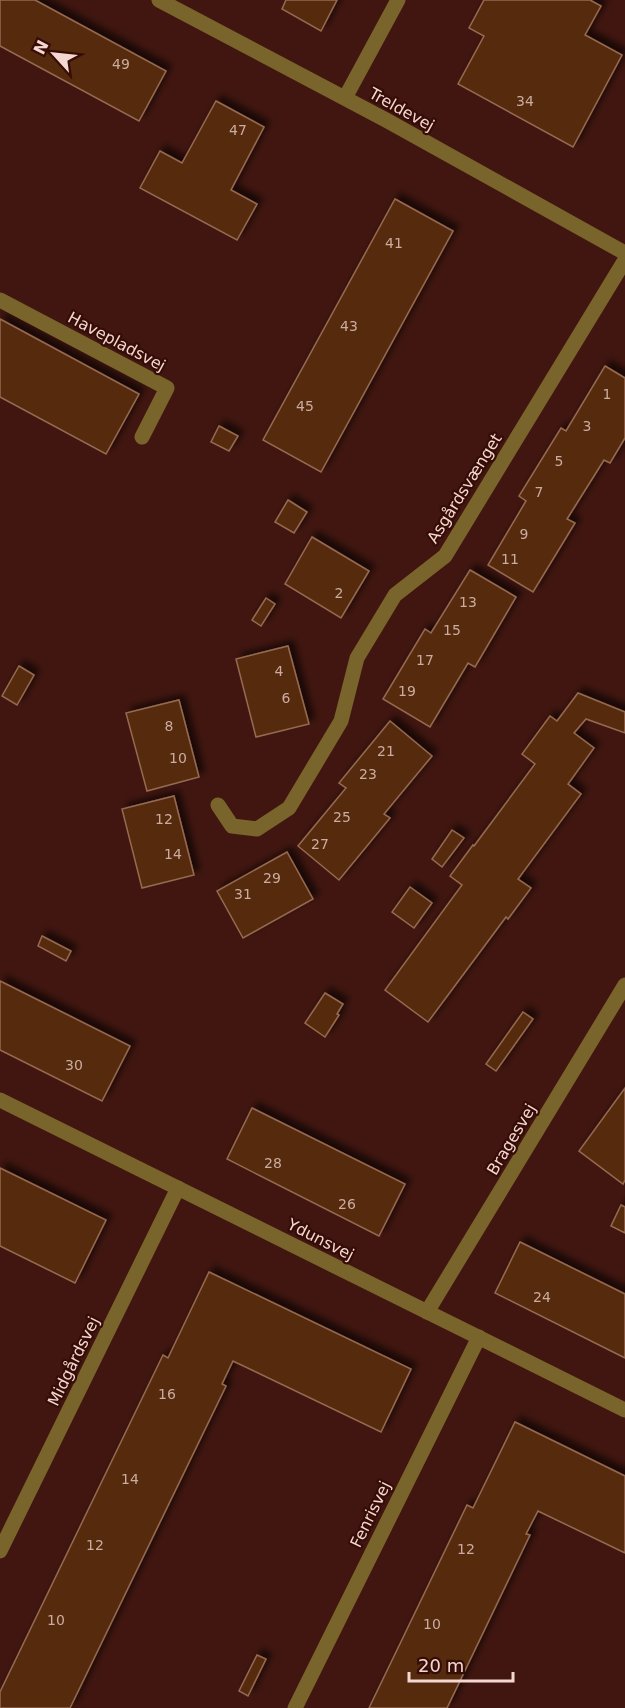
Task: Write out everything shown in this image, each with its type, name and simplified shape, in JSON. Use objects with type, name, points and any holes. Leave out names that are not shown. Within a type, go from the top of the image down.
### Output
[{"type":"street","name":"Treldevej","points":[[159,0],[345,98],[625,253]]},
{"type":"street","points":[[345,98],[398,0]]},
{"type":"street","name":"Asgårdsvænget","points":[[218,805],[232,826],[257,828],[289,808],[341,721],[357,658],[395,595],[445,556],[625,260]]},
{"type":"street","name":"Havepladsvej","points":[[0,300],[168,388],[142,437]]},
{"type":"street","name":"Bragesvej","points":[[427,1312],[625,985]]},
{"type":"street","name":"Ydunsvej","points":[[0,1100],[625,1410]]},
{"type":"street","name":"Midgårdsvej","points":[[0,1551],[178,1188]]},
{"type":"street","name":"Fenrisvej","points":[[295,1708],[479,1337]]},
{"type":"building","points":[[0,0],[35,0],[166,71],[139,121],[0,46]]},
{"type":"building","points":[[286,0],[337,0],[321,31],[282,9]]},
{"type":"building","points":[[484,0],[590,0],[601,6],[585,35],[622,55],[573,147],[458,84],[484,36],[469,28]]},
{"type":"building","points":[[216,101],[264,127],[231,190],[257,204],[237,240],[140,188],[160,151],[182,163]]},
{"type":"building","points":[[395,199],[453,231],[321,472],[263,440]]},
{"type":"building","points":[[0,319],[139,394],[106,454],[0,397]]},
{"type":"building","points":[[605,366],[625,378],[625,438],[610,463],[604,460],[567,519],[575,523],[533,592],[488,565],[526,501],[519,496],[561,428],[566,431]]},
{"type":"building","points":[[219,426],[238,436],[229,451],[211,442]]},
{"type":"building","points":[[288,500],[307,512],[294,533],[275,522]]},
{"type":"building","points":[[312,537],[369,571],[341,618],[285,584]]},
{"type":"building","points":[[470,570],[516,597],[475,667],[468,663],[430,727],[383,699],[425,629],[431,633]]},
{"type":"building","points":[[266,598],[275,604],[261,626],[252,620]]},
{"type":"building","points":[[288,646],[309,724],[256,737],[236,659]]},
{"type":"building","points":[[19,666],[34,675],[17,705],[2,696]]},
{"type":"building","points":[[578,693],[625,712],[625,733],[586,719],[574,733],[594,748],[568,784],[581,794],[518,879],[531,888],[508,919],[506,917],[428,1022],[385,990],[462,885],[450,876],[535,764],[522,754],[550,716],[557,721]]},
{"type":"building","points":[[179,700],[199,777],[147,791],[126,713]]},
{"type":"building","points":[[390,721],[432,756],[384,814],[390,818],[339,880],[298,846],[346,788],[339,783]]},
{"type":"building","points":[[174,796],[194,875],[142,888],[122,809]]},
{"type":"building","points":[[452,830],[464,838],[442,867],[432,859]]},
{"type":"building","points":[[287,852],[313,899],[243,938],[217,891]]},
{"type":"building","points":[[410,887],[432,903],[414,928],[392,912]]},
{"type":"building","points":[[42,936],[71,951],[66,961],[38,946]]},
{"type":"building","points":[[0,981],[130,1046],[102,1101],[0,1050]]},
{"type":"building","points":[[325,993],[343,1004],[325,1037],[305,1023]]},
{"type":"building","points":[[523,1012],[533,1019],[496,1071],[486,1064]]},
{"type":"building","points":[[625,1088],[625,1180],[623,1184],[579,1151]]},
{"type":"building","points":[[252,1108],[405,1184],[379,1236],[227,1159]]},
{"type":"building","points":[[0,1168],[106,1220],[75,1283],[0,1246]]},
{"type":"building","points":[[621,1205],[625,1207],[625,1233],[611,1226]]},
{"type":"building","points":[[520,1242],[625,1294],[625,1358],[495,1293]]},
{"type":"building","points":[[209,1272],[411,1369],[381,1432],[233,1361],[222,1384],[226,1386],[70,1708],[0,1708],[0,1692],[163,1355],[168,1358]]},
{"type":"building","points":[[515,1422],[625,1476],[625,1553],[538,1511],[526,1534],[530,1535],[447,1708],[369,1708],[467,1505],[473,1508]]},
{"type":"building","points":[[257,1655],[266,1659],[248,1696],[239,1691]]}]
